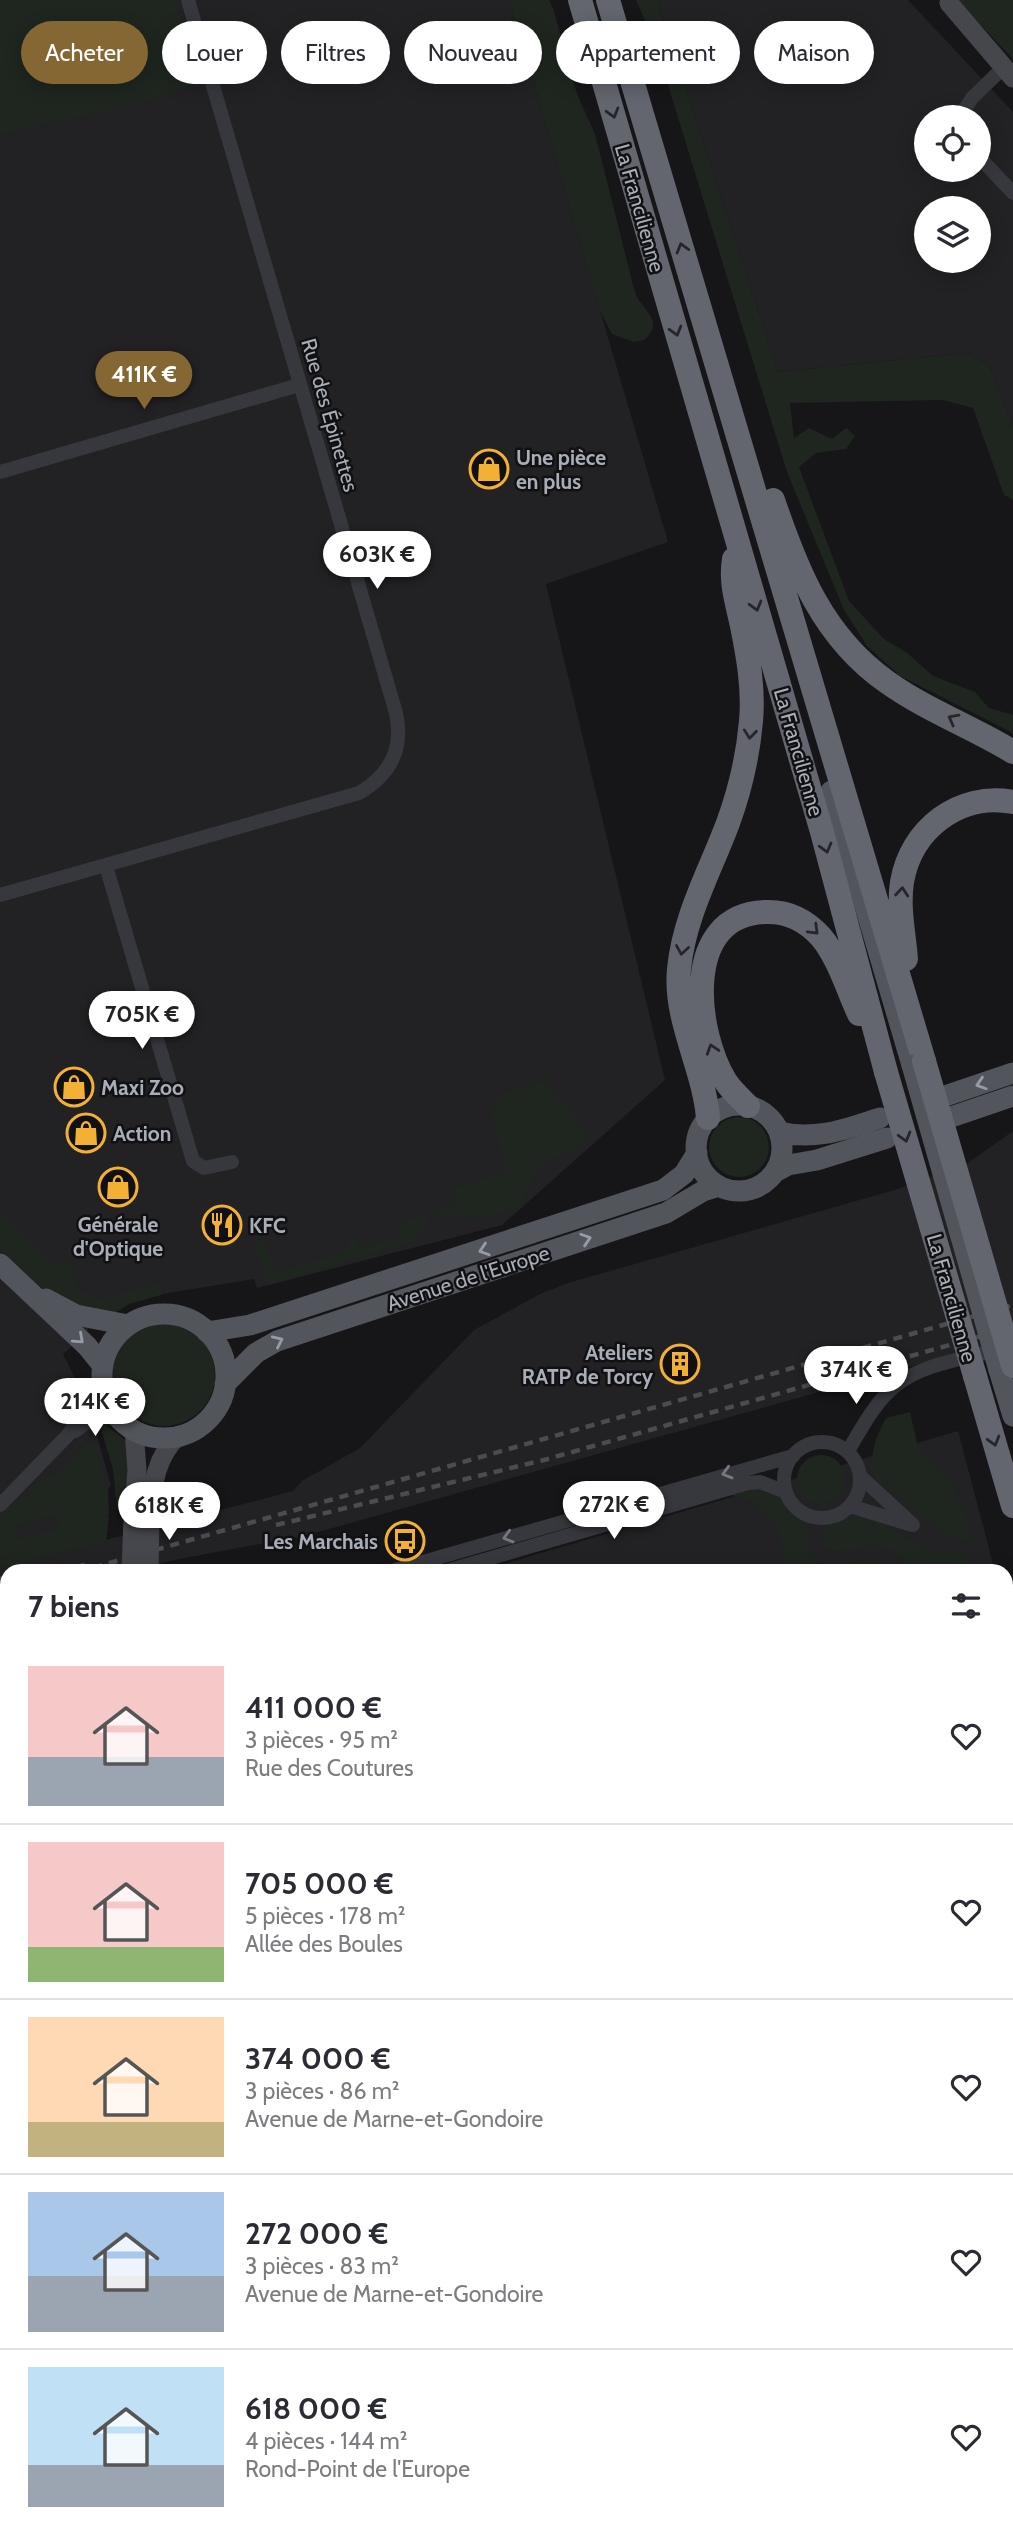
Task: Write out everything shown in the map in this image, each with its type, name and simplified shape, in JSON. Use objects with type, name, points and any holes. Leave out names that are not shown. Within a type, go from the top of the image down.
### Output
[{"type":"highway","name":"La Francilienne","points":[[580,0],[822,832],[886,1072],[1013,1506]]},
{"type":"highway","name":"La Francilienne","points":[[608,0],[901,984],[918,1063],[1008,1367]]},
{"type":"highway","points":[[729,408],[748,429],[796,564],[832,631],[887,682],[1013,752]]},
{"type":"highway","points":[[708,1118],[705,1091],[681,1009],[678,971],[686,929],[728,823],[748,751],[752,692],[745,642],[730,578],[737,541]]},
{"type":"highway","points":[[901,984],[906,962],[902,884],[918,841],[940,818],[954,809],[985,800],[1013,802]]},
{"type":"highway","points":[[748,1106],[726,1081],[718,1064],[704,1019],[701,980],[703,967],[717,937],[741,917],[757,912],[793,915],[807,923],[824,940],[886,1072]]},
{"type":"main road","points":[[805,664],[803,691],[918,1063]]},
{"type":"main road","points":[[948,1095],[1013,1073]]},
{"type":"main road","points":[[954,1116],[1013,1096]]},
{"type":"main road","points":[[708,1118],[727,1107],[748,1106],[770,1118],[779,1132],[782,1153],[775,1172]]},
{"type":"main road","name":"Avenue de l'Europe","points":[[207,1332],[250,1325],[610,1209],[675,1183],[697,1153],[698,1138],[708,1118]]},
{"type":"main road","points":[[779,1132],[798,1137],[823,1136],[880,1118]]},
{"type":"main road","name":"Avenue de l'Europe","points":[[225,1384],[256,1353],[277,1340],[666,1213],[703,1191],[719,1185],[743,1191],[766,1181],[788,1165],[817,1160],[887,1138]]},
{"type":"main road","points":[[697,1153],[704,1172],[719,1185]]},
{"type":"main road","points":[[0,1264],[87,1346],[102,1374],[107,1401],[118,1417],[135,1430],[156,1437],[180,1435],[210,1416],[225,1384],[222,1356],[207,1332],[183,1317],[164,1314],[145,1317],[128,1325],[111,1343],[102,1374]]},
{"type":"main road","points":[[17,1282],[76,1315],[128,1325]]},
{"type":"main road","points":[[1008,1367],[1013,1416]]},
{"type":"street","name":"Rue des Épinettes","points":[[0,895],[359,793],[381,778],[392,762],[398,739],[396,713],[188,0]]},
{"type":"street","points":[[948,1],[1010,70],[972,98],[968,105]]},
{"type":"street","points":[[991,170],[1013,193]]},
{"type":"street","points":[[0,472],[299,385]]},
{"type":"street","points":[[106,866],[193,1161],[204,1168],[232,1162]]},
{"type":"street","points":[[848,1451],[883,1399],[896,1385],[918,1373],[1013,1346]]},
{"type":"street","points":[[68,1435],[102,1374]]},
{"type":"street","points":[[0,1505],[68,1435],[93,1418],[118,1417]]},
{"type":"street","points":[[135,1430],[148,1564]]},
{"type":"street","points":[[133,1564],[142,1517],[161,1456],[180,1435]]},
{"type":"street","points":[[416,1564],[793,1456],[813,1443],[837,1445],[848,1451],[860,1476],[913,1525],[850,1506]]},
{"type":"street","points":[[793,1456],[784,1479],[786,1492],[799,1509],[818,1517],[830,1517],[850,1506],[856,1497],[860,1476]]},
{"type":"street","points":[[470,1564],[748,1483],[760,1482],[786,1492]]},
{"type":"shaded area","points":[[0,0],[509,0],[515,21],[404,21],[404,84],[534,84],[668,542],[546,584],[665,1080],[502,1225],[257,1288],[254,1279],[101,1304],[86,1334],[63,1354],[88,1404],[111,1485],[108,1488],[106,1540],[293,1491],[302,1481],[360,1448],[474,1330],[540,1294],[568,1283],[898,1189],[968,1163],[1013,1131],[1013,1338],[304,1536],[159,1564],[0,1564]]},
{"type":"shaded area","points":[[0,0],[175,0],[181,21],[162,21],[162,84],[199,84],[147,101],[0,135]]},
{"type":"shaded area","points":[[509,0],[549,0],[553,8],[557,21],[556,84],[574,84],[595,134],[634,289],[653,323],[650,334],[644,340],[634,342],[612,334],[600,311],[534,84],[542,84],[542,21],[515,21]]},
{"type":"shaded area","points":[[636,0],[657,0],[664,21],[645,21]]},
{"type":"shaded area","points":[[657,0],[908,0],[1013,112],[1013,427],[989,365],[967,353],[778,372],[684,84],[740,84],[740,21],[664,21]]},
{"type":"shaded area","points":[[957,0],[1013,0],[1013,59]]},
{"type":"shaded area","points":[[668,84],[684,84],[778,372],[967,353],[989,365],[1013,427],[1013,500],[1004,495],[973,408],[943,400],[790,403],[794,438],[809,428],[832,439],[846,428],[855,436],[846,449],[816,453],[799,467],[849,601],[884,639],[906,652],[933,676],[975,692],[989,708],[1013,715],[1013,733],[900,676],[867,646],[844,610],[787,472]]},
{"type":"shaded area","points":[[548,1080],[556,1098],[570,1104],[567,1108],[587,1132],[583,1146],[540,1164],[529,1189],[517,1206],[509,1211],[486,1217],[451,1218],[433,1214],[455,1205],[452,1191],[455,1188],[507,1172],[491,1111],[503,1093]]},
{"type":"shaded area","points":[[739,1117],[751,1119],[764,1130],[769,1147],[767,1159],[756,1172],[739,1177],[727,1175],[714,1164],[709,1147],[711,1135],[722,1122]]},
{"type":"shaded area","points":[[0,1210],[50,1261],[57,1264],[70,1261],[80,1293],[89,1292],[92,1301],[162,1282],[161,1295],[129,1304],[112,1315],[59,1300],[23,1272],[0,1249]]},
{"type":"shaded area","points":[[430,1213],[419,1238],[414,1241],[270,1285],[266,1283],[254,1238],[266,1245],[275,1272],[350,1251],[348,1240],[356,1238],[359,1248],[403,1236],[400,1223]]},
{"type":"shaded area","points":[[164,1324],[183,1328],[200,1339],[211,1356],[215,1375],[211,1394],[200,1411],[183,1422],[164,1426],[145,1422],[128,1411],[117,1394],[113,1375],[117,1356],[128,1339],[145,1328]]},
{"type":"shaded area","points":[[910,1412],[919,1451],[951,1484],[962,1503],[972,1543],[943,1533],[875,1479],[873,1455],[882,1425],[886,1418]]},
{"type":"shaded area","points":[[106,1425],[130,1444],[127,1506],[117,1509],[113,1469],[100,1426]]},
{"type":"shaded area","points":[[958,1431],[993,1564],[503,1564]]},
{"type":"shaded area","points":[[90,1439],[95,1440],[101,1458],[105,1488],[108,1488],[109,1515],[88,1521],[109,1516],[106,1541],[19,1564],[0,1564],[0,1517],[8,1507],[28,1495],[35,1483],[60,1472]],"holes":[[[55,1515],[59,1529],[18,1539],[14,1525]]]},
{"type":"shaded area","points":[[821,1455],[838,1462],[845,1479],[838,1496],[821,1503],[804,1496],[797,1479],[804,1462]]},
{"type":"shaded area","points":[[756,1488],[779,1495],[791,1512],[810,1522],[807,1539],[809,1547],[816,1560],[822,1564],[787,1564],[774,1522],[759,1505],[734,1497],[733,1494]]},
{"type":"shaded area","points":[[852,1514],[867,1516],[928,1549],[956,1551],[967,1558],[966,1564],[903,1564],[886,1547],[875,1545],[833,1551],[823,1546],[821,1530],[829,1523]]},
{"type":"shaded area","points":[[873,1560],[884,1564],[852,1564]]},
{"type":"railway","points":[[106,1564],[1013,1305]]},
{"type":"railway","points":[[276,1525],[544,1460],[1013,1327]]},
{"type":"place","name":"Une pièce en plus","points":[[489,469]]},
{"type":"place","name":"Maxi Zoo","points":[[74,1087]]},
{"type":"place","name":"Action","points":[[86,1133]]},
{"type":"place","name":"Générale d'Optique","points":[[118,1187]]},
{"type":"place","name":"KFC","points":[[222,1225]]},
{"type":"place","name":"Ateliers RATP de Torcy","points":[[680,1364]]},
{"type":"place","name":"Les Marchais","points":[[405,1541]]}]
